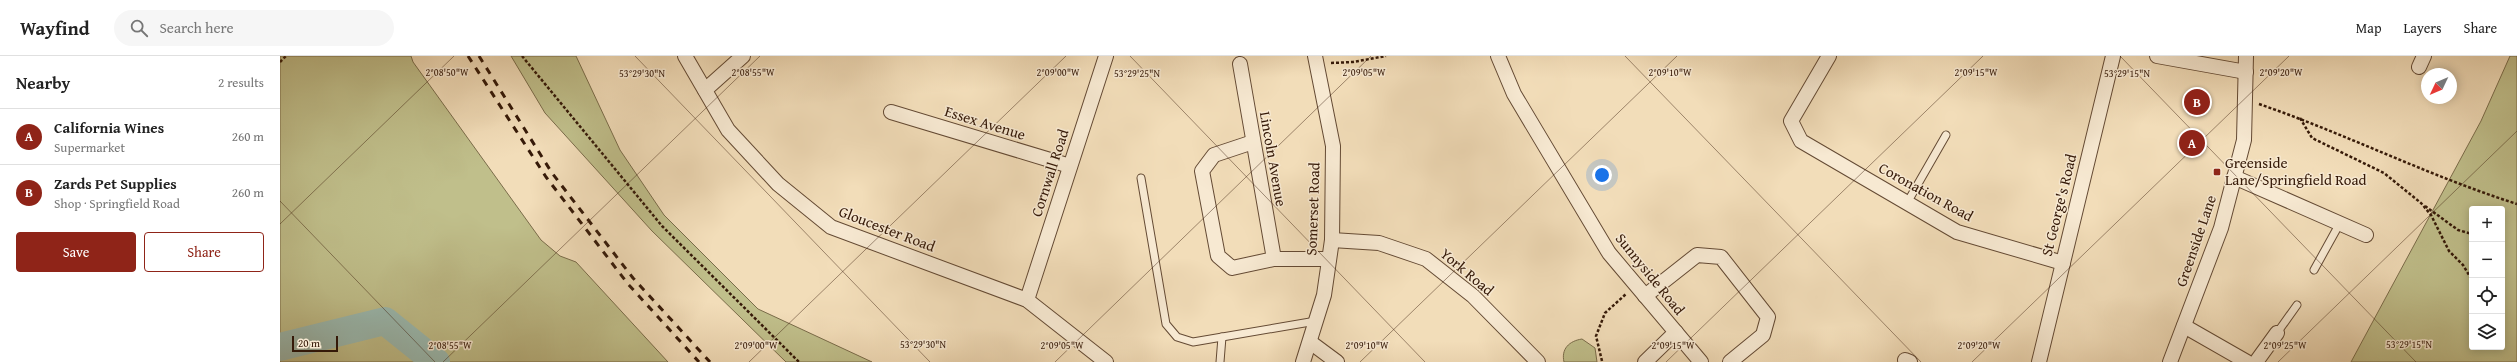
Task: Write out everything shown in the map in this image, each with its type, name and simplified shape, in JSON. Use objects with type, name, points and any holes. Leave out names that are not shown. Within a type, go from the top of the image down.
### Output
[{"type":"street","name":"Gloucester Road","points":[[685,56],[728,130],[778,184],[831,227],[1026,300],[1106,362]]},
{"type":"street","points":[[704,90],[743,56]]},
{"type":"street","name":"Cornwall Road","points":[[1026,300],[1106,56]]},
{"type":"street","name":"Sunnyside Road","points":[[1498,56],[1514,94],[1609,253],[1701,362]]},
{"type":"street","name":"Coronation Road","points":[[1829,56],[1791,121],[1801,141],[1957,232],[2063,263]]},
{"type":"street","name":"St George's Road","points":[[2039,362],[2113,56]]},
{"type":"street","points":[[2156,56],[2246,72]]},
{"type":"street","name":"Greenside Lane","points":[[2170,362],[2221,228],[2244,140],[2246,56]]},
{"type":"street","name":"Somerset Road","points":[[1303,362],[1324,295],[1332,240],[1333,146],[1316,60]]},
{"type":"street","name":"Lincoln Avenue","points":[[1240,64],[1274,260]]},
{"type":"street","name":"Essex Avenue","points":[[891,112],[1070,166]]},
{"type":"street","points":[[1253,142],[1214,155],[1202,171],[1218,256],[1232,268],[1274,260],[1329,259]]},
{"type":"street","points":[[2234,176],[2366,235]]},
{"type":"street","name":"York Road","points":[[1332,240],[1379,243],[1426,259],[1473,296],[1538,362]]},
{"type":"street","points":[[1641,291],[1697,255],[1721,256],[1768,317],[1763,335],[1730,362]]},
{"type":"street","points":[[2184,326],[2247,362]]},
{"type":"street","points":[[1645,362],[1676,332]]},
{"type":"street","points":[[2256,362],[2277,333]]},
{"type":"street","points":[[1310,342],[1337,362]]},
{"type":"lane","points":[[1908,203],[1946,135]]},
{"type":"lane","points":[[1141,178],[1166,324],[1177,337],[1193,342],[1316,321]]},
{"type":"lane","points":[[2314,270],[2340,223]]},
{"type":"lane","points":[[2277,333],[2297,305]]},
{"type":"lane","points":[[1220,362],[1222,337]]},
{"type":"path","points":[[280,62],[286,56]]},
{"type":"path","points":[[522,56],[662,226],[799,362]]},
{"type":"path","points":[[1316,60],[1354,62],[1386,56]]},
{"type":"path","points":[[2245,100],[2299,118],[2477,191],[2517,204]]},
{"type":"path","points":[[2299,118],[2312,138],[2384,173],[2458,230],[2469,233]]},
{"type":"path","points":[[2421,203],[2431,215],[2448,251],[2463,265],[2471,278]]},
{"type":"path","points":[[1602,362],[1596,336],[1605,313],[1641,291]]},
{"type":"shaded area","points":[[280,56],[411,56],[413,62],[541,240],[560,256],[576,262],[668,362],[280,362]]},
{"type":"shaded area","points":[[511,56],[576,56],[620,150],[664,215],[758,309],[872,362],[786,362],[652,231],[545,113]]},
{"type":"shaded area","points":[[2510,56],[2517,56],[2517,362],[2351,362],[2481,121]]},
{"type":"shaded area","points":[[1582,339],[1595,348],[1597,362],[1564,362],[1563,357],[1567,346],[1577,340]]},
{"type":"waterway","points":[[280,347],[385,321],[436,362]]},
{"type":"railway","points":[[468,56],[546,177],[628,284],[699,362]]},
{"type":"railway","points":[[479,56],[552,173],[633,278],[710,362]]},
{"type":"place","name":"Zards Pet Supplies","points":[[2197,102]]},
{"type":"place","name":"California Wines","points":[[2192,143]]},
{"type":"place","name":"Greenside Lane/Springfield Road","points":[[2217,172]]}]
